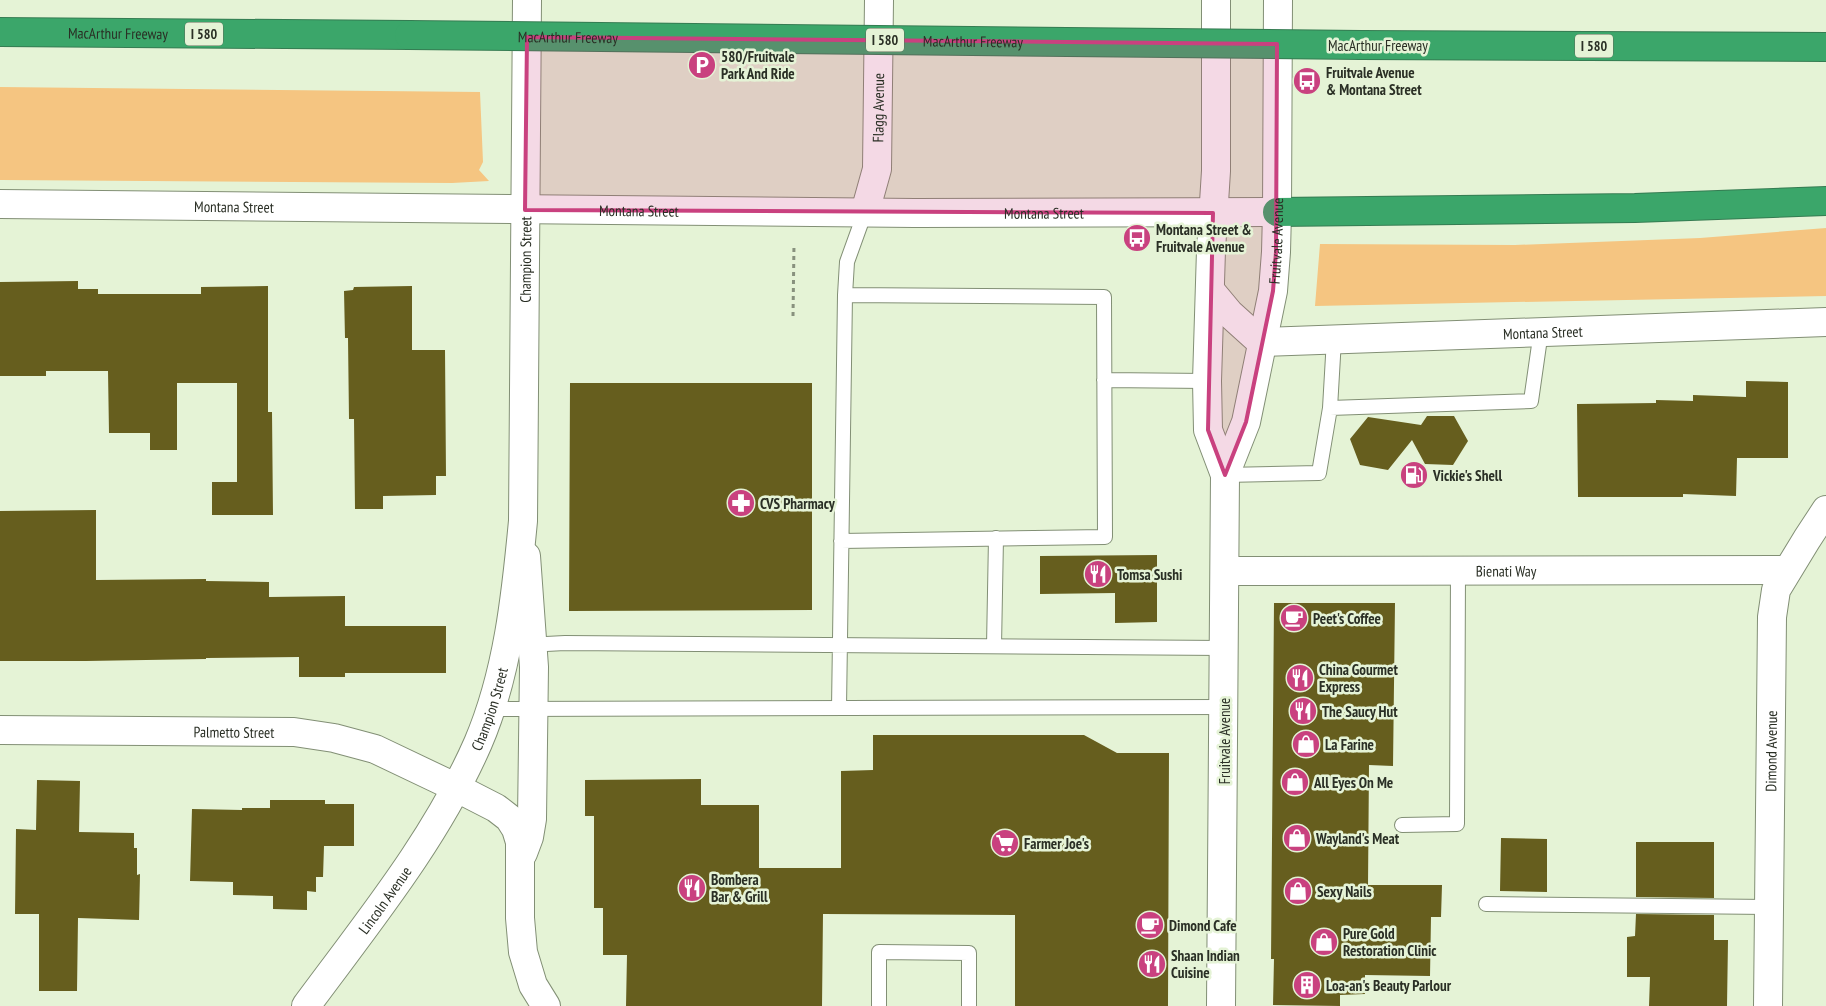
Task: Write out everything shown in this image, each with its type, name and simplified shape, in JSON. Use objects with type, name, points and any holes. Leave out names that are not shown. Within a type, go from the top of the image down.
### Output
[{"type":"highway","name":"MacArthur Freeway","points":[[0,32],[1361,45],[1826,47]]},
{"type":"highway","points":[[1277,212],[1625,208],[1826,201]]},
{"type":"street","name":"Champion Street","points":[[520,859],[529,837],[532,820],[534,708],[519,646],[518,582],[523,520],[527,0]]},
{"type":"street","name":"Flagg Avenue","points":[[865,212],[878,169],[879,0]]},
{"type":"street","name":"Fruitvale Avenue","points":[[1216,0],[1216,170],[1210,290],[1208,430],[1225,475],[1221,1006]]},
{"type":"street","name":"Fruitvale Avenue","points":[[1225,475],[1246,422],[1273,291],[1277,212],[1278,0]]},
{"type":"street","name":"Montana Street","points":[[0,204],[525,210],[1277,212]]},
{"type":"street","points":[[1210,290],[1230,314],[1262,342]]},
{"type":"street","name":"Montana Street","points":[[1262,342],[1826,322]]},
{"type":"street","name":"Dimond Avenue","points":[[1768,1006],[1772,617],[1776,590],[1826,510]]},
{"type":"street","name":"Bienati Way","points":[[1225,571],[1787,570]]},
{"type":"street","name":"Champion Street","points":[[519,646],[497,688],[479,742],[457,788],[496,808],[510,818],[516,829],[520,842],[520,918],[523,952],[533,985],[546,1006]]},
{"type":"street","name":"Palmetto Street","points":[[0,730],[294,732],[334,738],[375,749],[457,788]]},
{"type":"street","name":"Lincoln Avenue","points":[[306,1006],[393,887],[457,788]]},
{"type":"lane","points":[[839,708],[845,295],[847,262],[865,212]]},
{"type":"lane","points":[[841,541],[1104,537],[1104,297],[845,295]]},
{"type":"lane","points":[[1330,408],[1531,401],[1541,331]]},
{"type":"lane","points":[[1225,475],[1319,473],[1330,408],[1334,339]]},
{"type":"lane","points":[[1104,380],[1208,380]]},
{"type":"lane","points":[[994,646],[996,538]]},
{"type":"lane","points":[[1402,825],[1457,824],[1458,570]]},
{"type":"lane","points":[[519,646],[565,643],[1224,648]]},
{"type":"lane","points":[[490,709],[1224,707]]},
{"type":"lane","points":[[1486,904],[1769,907]]},
{"type":"lane","points":[[879,1006],[879,952],[969,953],[969,1006]]},
{"type":"path","points":[[793,316],[795,211]]},
{"type":"highlighted area","points":[[527,37],[1277,44],[1276,252],[1273,291],[1246,422],[1225,475],[1208,430],[1213,213],[525,210]]},
{"type":"shaded area","points":[[0,87],[480,92],[483,162],[479,170],[489,181],[452,183],[0,180]]},
{"type":"shaded area","points":[[1826,228],[1826,296],[1315,306],[1320,244],[1515,245],[1700,238]]},
{"type":"building","points":[[78,281],[78,289],[98,289],[98,294],[201,294],[201,287],[268,286],[268,412],[272,412],[273,515],[212,515],[212,482],[237,482],[237,383],[177,383],[177,450],[150,450],[150,433],[109,433],[108,371],[46,371],[46,376],[0,376],[0,282]]},
{"type":"building","points":[[412,286],[412,350],[445,350],[446,476],[436,476],[436,495],[383,496],[383,509],[355,509],[354,419],[349,419],[348,338],[345,338],[344,291],[353,290],[354,287]]},
{"type":"building","points":[[1746,381],[1788,382],[1788,458],[1737,458],[1736,496],[1683,494],[1683,497],[1578,497],[1577,404],[1656,403],[1656,400],[1693,401],[1693,395],[1746,397]]},
{"type":"building","points":[[570,383],[812,383],[812,610],[569,611]]},
{"type":"building","points":[[1427,416],[1454,416],[1468,441],[1453,465],[1425,464],[1412,440],[1388,470],[1360,465],[1350,439],[1368,417],[1421,425]]},
{"type":"building","points":[[96,510],[96,580],[206,579],[206,581],[269,582],[269,597],[345,596],[345,626],[446,626],[446,673],[345,673],[345,677],[299,677],[299,657],[0,661],[0,511]]},
{"type":"building","name":"Tomsa Sushi","points":[[1157,555],[1157,622],[1115,623],[1115,593],[1040,594],[1040,556]]},
{"type":"building","points":[[1274,603],[1395,603],[1393,766],[1369,765],[1368,885],[1442,885],[1441,917],[1431,917],[1430,976],[1365,975],[1365,994],[1340,995],[1340,1006],[1273,1005],[1274,959],[1271,959]]},
{"type":"building","points":[[873,735],[1084,735],[1117,753],[1169,753],[1168,1006],[1015,1006],[1015,915],[823,914],[822,1006],[626,1006],[627,955],[603,955],[603,908],[594,908],[594,816],[585,816],[585,780],[701,779],[701,805],[759,805],[759,868],[841,868],[841,771],[873,770]]},
{"type":"building","points":[[37,780],[80,781],[79,832],[134,833],[134,848],[137,848],[137,875],[140,874],[139,920],[78,918],[77,991],[39,991],[39,914],[15,914],[16,829],[36,830]]},
{"type":"building","points":[[270,800],[325,800],[325,804],[354,804],[354,846],[324,846],[323,877],[316,877],[316,892],[307,891],[307,910],[273,909],[273,896],[233,895],[233,882],[190,881],[192,809],[242,810],[242,808],[270,808]]},
{"type":"building","points":[[1501,838],[1547,839],[1547,892],[1500,891]]},
{"type":"building","points":[[1636,842],[1714,842],[1714,898],[1636,897]]},
{"type":"building","points":[[1636,914],[1714,915],[1714,940],[1728,940],[1727,1006],[1649,1006],[1650,977],[1627,977],[1627,937],[1635,936]]},
{"type":"place","name":"580/Fruitvale Park And Ride","points":[[702,65]]},
{"type":"place","name":"Fruitvale Avenue & Montana Street","points":[[1307,81]]},
{"type":"place","name":"Montana Street & Fruitvale Avenue","points":[[1137,238]]},
{"type":"place","name":"Vickie's Shell","points":[[1414,475]]},
{"type":"place","name":"CVS Pharmacy","points":[[741,503]]},
{"type":"place","name":"Tomsa Sushi","points":[[1098,574]]},
{"type":"place","name":"Peet's Coffee","points":[[1294,618]]},
{"type":"place","name":"China Gourmet Express","points":[[1300,678]]},
{"type":"place","name":"The Saucy Hut","points":[[1303,711]]},
{"type":"place","name":"La Farine","points":[[1306,744]]},
{"type":"place","name":"All Eyes On Me","points":[[1295,782]]},
{"type":"place","name":"Wayland's Meat","points":[[1297,838]]},
{"type":"place","name":"Farmer Joe's","points":[[1005,843]]},
{"type":"place","name":"Bombera Bar & Grill","points":[[692,888]]},
{"type":"place","name":"Sexy Nails","points":[[1298,891]]},
{"type":"place","name":"Dimond Cafe","points":[[1150,925]]},
{"type":"place","name":"Pure Gold Restoration Clinic","points":[[1324,942]]},
{"type":"place","name":"Shaan Indian Cuisine","points":[[1152,964]]},
{"type":"place","name":"Loa-an's Beauty Parlour","points":[[1307,985]]}]
